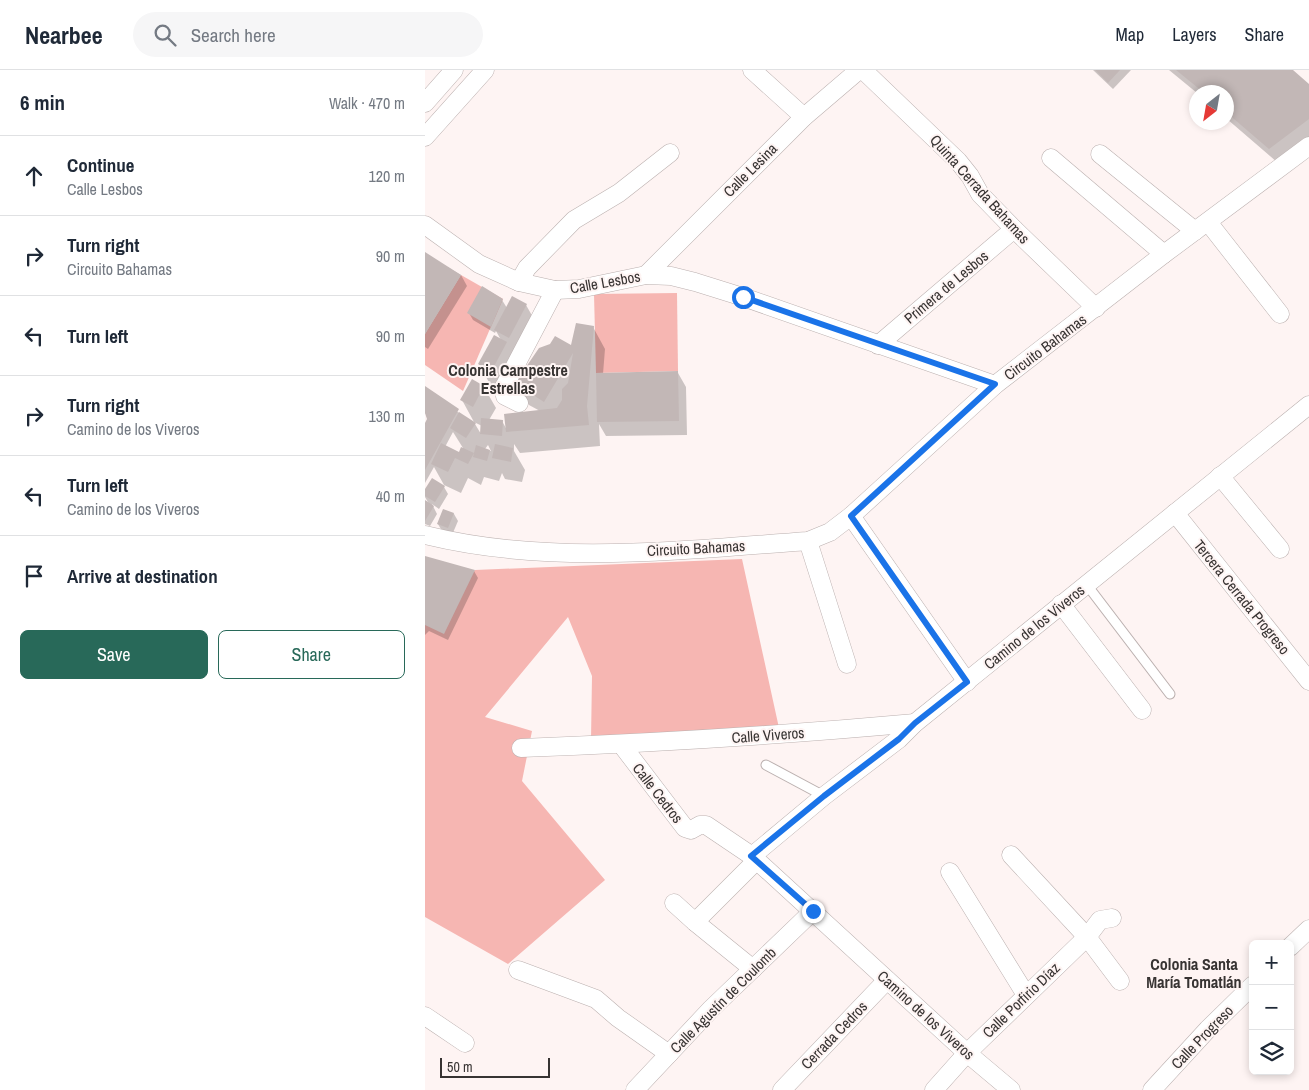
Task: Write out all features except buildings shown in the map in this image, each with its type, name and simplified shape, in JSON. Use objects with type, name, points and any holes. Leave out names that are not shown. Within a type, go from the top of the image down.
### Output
[{"type":"street","points":[[425,103],[454,70]]},
{"type":"street","points":[[425,137],[485,70]]},
{"type":"street","points":[[753,70],[804,116]]},
{"type":"street","name":"Calle Lesina","points":[[645,275],[804,116],[859,70]]},
{"type":"street","name":"Quinta Cerrada Bahamas","points":[[863,70],[958,161],[970,176],[980,194],[1013,230],[1096,308]]},
{"type":"street","name":"Circuito Bahamas","points":[[425,536],[509,550],[556,552],[659,551],[809,541],[829,532],[851,516],[995,384],[1164,254],[1309,146]]},
{"type":"street","points":[[519,282],[527,268],[574,220],[619,193],[670,153]]},
{"type":"street","points":[[1100,154],[1201,226],[1280,314]]},
{"type":"street","points":[[1051,158],[1164,254]]},
{"type":"street","name":"Calle Lesbos","points":[[425,225],[479,264],[519,282],[555,290],[579,289],[645,275],[671,276],[743,297],[995,384]]},
{"type":"street","name":"Primera de Lesbos","points":[[878,345],[1013,230]]},
{"type":"street","points":[[519,403],[505,396],[504,387],[555,290]]},
{"type":"street","name":"Camino de los Viveros","points":[[1011,1090],[967,1053],[754,859],[824,796],[899,739],[915,723],[1061,604],[1221,476],[1306,414]]},
{"type":"street","points":[[1221,476],[1280,549]]},
{"type":"street","name":"Tercera Cerrada Progreso","points":[[1175,513],[1309,681]]},
{"type":"street","points":[[851,516],[967,682]]},
{"type":"street","points":[[809,541],[847,664]]},
{"type":"street","points":[[1061,604],[1142,710]]},
{"type":"street","name":"Calle Viveros","points":[[521,748],[781,735],[915,723]]},
{"type":"street","name":"Calle Cedros","points":[[621,744],[685,828],[691,830],[700,825],[706,825],[754,859]]},
{"type":"street","points":[[1011,855],[1087,937],[1120,981]]},
{"type":"street","points":[[695,922],[754,859]]},
{"type":"street","points":[[950,872],[1026,995]]},
{"type":"street","points":[[674,903],[753,969]]},
{"type":"street","name":"Calle Agustín de Coulomb","points":[[635,1090],[711,1009],[813,911]]},
{"type":"street","name":"Calle Porfirio Díaz","points":[[934,1090],[967,1053],[1087,937],[1100,920],[1112,918]]},
{"type":"street","points":[[1294,943],[1309,929]]},
{"type":"street","points":[[518,970],[596,999],[669,1054]]},
{"type":"street","name":"Cerrada Cedros","points":[[782,1090],[887,980]]},
{"type":"street","name":"Calle Progreso","points":[[1152,1090],[1208,1029],[1252,985]]},
{"type":"street","points":[[425,1016],[465,1043]]},
{"type":"lane","points":[[1087,585],[1170,694]]},
{"type":"lane","points":[[766,765],[824,796]]},
{"type":"shaded area","points":[[461,275],[503,299],[463,391],[425,365],[425,334]]},
{"type":"shaded area","points":[[677,293],[678,371],[596,373],[594,294]]},
{"type":"shaded area","points":[[742,559],[779,728],[591,740],[592,676],[568,617],[485,717],[532,731],[522,781],[605,880],[508,964],[425,917],[425,625],[475,570]]},
{"type":"district","name":"Colonia Campestre Estrellas","points":[[508,379]]},
{"type":"district","name":"Colonia Santa María Tomatlán","points":[[1194,973]]},
{"type":"route","points":[[743,297],[995,384],[851,516],[967,682],[915,723],[899,739],[824,796],[751,856],[813,911]]}]
